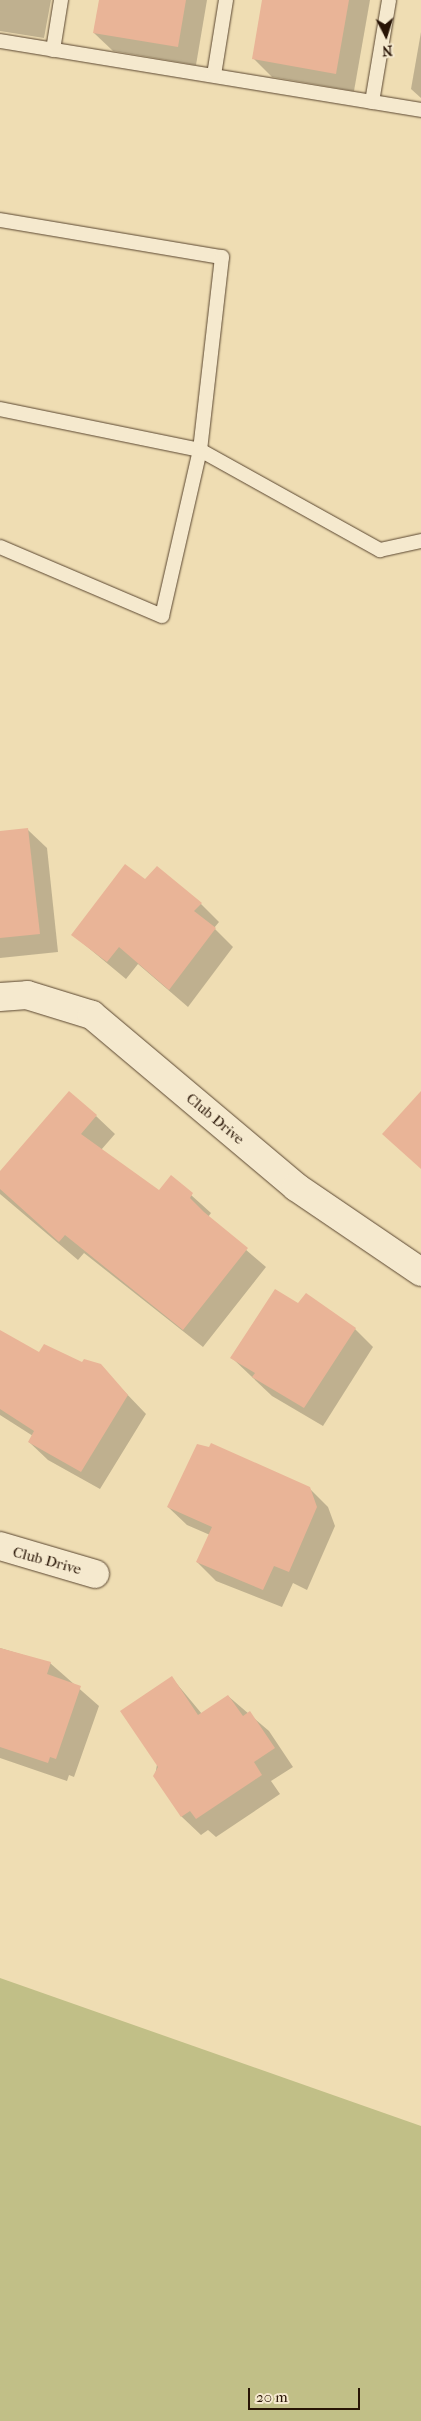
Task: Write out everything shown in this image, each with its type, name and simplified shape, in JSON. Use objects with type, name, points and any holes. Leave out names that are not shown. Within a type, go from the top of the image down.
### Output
[{"type":"street","name":"Club Drive","points":[[0,997],[27,995],[92,1015],[296,1187],[421,1272]]},
{"type":"street","name":"Club Drive","points":[[0,1546],[95,1574]]},
{"type":"lane","points":[[53,50],[61,0]]},
{"type":"lane","points":[[214,75],[226,0]]},
{"type":"lane","points":[[372,102],[389,0]]},
{"type":"lane","points":[[0,41],[421,110]]},
{"type":"lane","points":[[0,220],[222,257],[200,450],[162,616],[0,547]]},
{"type":"lane","points":[[0,409],[200,450],[380,550],[421,541]]},
{"type":"shaded area","points":[[0,1978],[421,2126],[421,2421],[0,2421]]},
{"type":"building","points":[[99,0],[186,0],[178,47],[93,33]]},
{"type":"building","points":[[262,0],[349,0],[336,74],[252,59]]},
{"type":"building","points":[[28,828],[40,934],[0,938],[0,831]]},
{"type":"building","points":[[125,864],[145,879],[157,866],[202,903],[194,911],[216,928],[169,990],[119,947],[107,962],[71,935]]},
{"type":"building","points":[[69,1091],[97,1115],[81,1134],[159,1190],[171,1175],[193,1193],[190,1198],[204,1212],[248,1248],[183,1330],[65,1235],[59,1242],[0,1189],[0,1171]]},
{"type":"building","points":[[421,1091],[421,1169],[382,1134]]},
{"type":"building","points":[[275,1289],[298,1303],[306,1293],[356,1328],[304,1408],[252,1377],[255,1373],[230,1358]]},
{"type":"building","points":[[0,1330],[39,1352],[44,1344],[82,1362],[84,1359],[101,1364],[128,1395],[81,1472],[28,1442],[34,1431],[0,1409]]},
{"type":"building","points":[[211,1443],[310,1487],[317,1507],[289,1572],[274,1566],[263,1590],[196,1562],[212,1527],[167,1507],[197,1444],[209,1447]]},
{"type":"building","points":[[0,1648],[51,1662],[47,1674],[81,1686],[56,1759],[50,1757],[48,1763],[0,1747]]},
{"type":"building","points":[[172,1676],[198,1715],[228,1695],[243,1716],[250,1711],[275,1748],[254,1762],[262,1775],[196,1819],[190,1811],[181,1817],[153,1776],[158,1767],[120,1711]]}]
